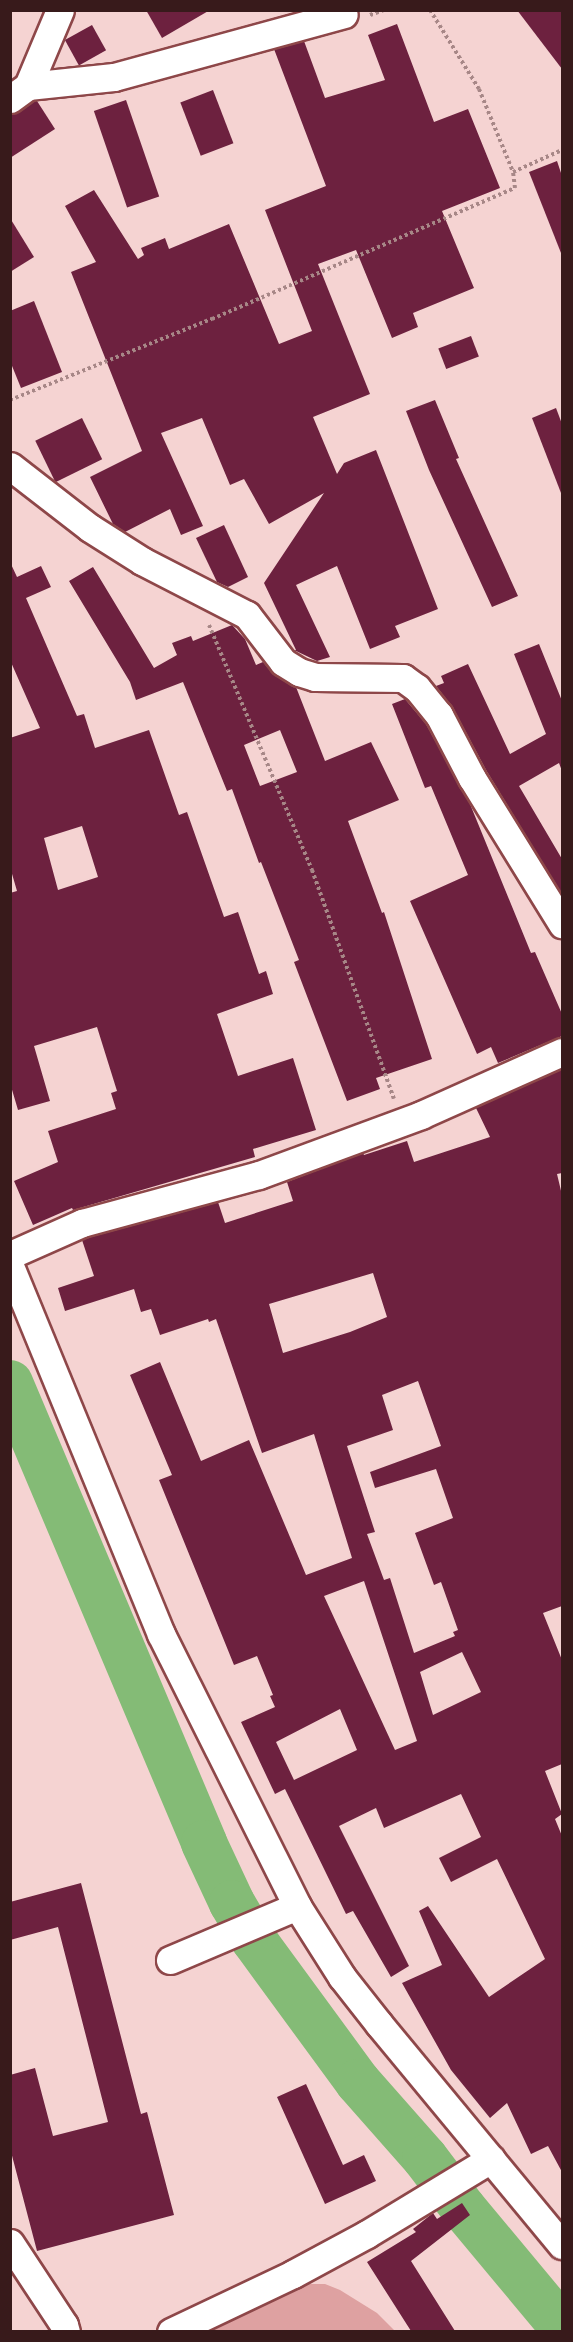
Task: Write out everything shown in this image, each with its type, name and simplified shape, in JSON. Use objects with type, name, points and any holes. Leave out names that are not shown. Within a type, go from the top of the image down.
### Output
[{"type":"street","points":[[19,92],[60,10]]},
{"type":"street","points":[[19,92],[114,77],[344,14]]},
{"type":"street","points":[[10,466],[90,528],[142,561],[247,615],[283,662],[299,672],[315,677],[403,678],[417,688],[439,715],[472,778],[562,924]]},
{"type":"street","points":[[10,1255],[82,1222],[259,1175],[402,1122],[562,1052]]},
{"type":"street","points":[[10,1266],[161,1634],[286,1911],[562,2245]]},
{"type":"street","points":[[170,1960],[286,1911]]},
{"type":"street","points":[[171,2331],[294,2274],[429,2198],[491,2159]]},
{"type":"street","points":[[10,2243],[66,2331]]},
{"type":"path","points":[[10,400],[212,319],[515,188],[513,172],[479,89],[430,10]]},
{"type":"path","points":[[513,172],[562,150]]},
{"type":"path","points":[[193,588],[312,870],[402,1122]]},
{"type":"shaded area","points":[[309,2284],[325,2284],[340,2290],[377,2313],[395,2331],[203,2332],[288,2290]]},
{"type":"building","points":[[146,10],[210,10],[162,38]]},
{"type":"building","points":[[517,10],[562,10],[562,69]]},
{"type":"building","points":[[397,24],[434,122],[468,109],[500,188],[442,211],[474,288],[413,313],[418,327],[392,338],[356,250],[318,264],[370,394],[313,417],[337,474],[344,463],[376,450],[438,609],[395,626],[400,637],[370,649],[337,566],[296,585],[330,657],[317,661],[294,650],[296,650],[264,583],[324,493],[269,524],[244,479],[230,485],[202,418],[161,433],[203,526],[181,535],[170,509],[125,532],[113,524],[90,477],[142,451],[71,272],[96,262],[65,206],[94,190],[138,259],[144,255],[141,248],[165,238],[169,249],[229,224],[279,344],[312,331],[265,210],[326,186],[274,49],[304,41],[325,98],[385,80],[368,35]]},
{"type":"building","points":[[92,25],[106,50],[79,65],[65,40]]},
{"type":"building","points":[[213,90],[233,143],[201,156],[180,103]]},
{"type":"building","points":[[126,100],[159,196],[127,208],[94,111]]},
{"type":"building","points":[[37,101],[55,129],[10,158],[10,115]]},
{"type":"building","points":[[557,161],[562,176],[561,253],[529,172]]},
{"type":"building","points":[[10,218],[34,257],[10,272]]},
{"type":"building","points":[[34,301],[62,372],[21,388],[10,361],[10,311]]},
{"type":"building","points":[[471,336],[479,357],[446,369],[438,349]]},
{"type":"building","points":[[435,400],[459,458],[456,459],[518,596],[492,607],[429,470],[406,411]]},
{"type":"building","points":[[556,408],[562,424],[561,493],[532,418]]},
{"type":"building","points":[[82,418],[102,459],[55,482],[35,441]]},
{"type":"building","points":[[224,525],[248,577],[228,587],[217,582],[196,538]]},
{"type":"building","points":[[10,562],[17,577],[41,566],[51,587],[26,598],[77,716],[84,714],[95,748],[149,730],[179,815],[187,812],[224,917],[238,912],[259,974],[266,971],[273,994],[217,1014],[238,1076],[293,1058],[316,1130],[253,1149],[255,1157],[73,1210],[72,1208],[33,1225],[14,1181],[58,1162],[48,1131],[116,1109],[111,1093],[117,1091],[97,1027],[34,1046],[50,1101],[18,1110],[10,1083],[10,893],[17,891],[10,867],[10,738],[40,728],[10,660]],"holes":[[[82,826],[98,877],[58,890],[44,838]]]},
{"type":"building","points":[[93,567],[154,668],[177,655],[172,643],[191,636],[193,641],[232,625],[245,639],[256,665],[263,662],[274,675],[296,687],[325,761],[371,742],[399,800],[348,821],[382,913],[384,912],[432,1059],[376,1078],[380,1089],[347,1101],[294,962],[299,960],[261,862],[259,863],[232,789],[227,791],[183,682],[136,700],[130,682],[69,581]],"holes":[[[280,730],[297,772],[260,786],[244,745]]]},
{"type":"building","points":[[539,644],[562,701],[562,771],[559,763],[519,786],[562,859],[562,895],[486,770],[453,708],[436,686],[444,683],[441,676],[468,664],[510,754],[546,734],[514,654]]},
{"type":"building","points":[[405,699],[426,724],[470,804],[531,953],[535,952],[562,1014],[562,1036],[498,1063],[491,1047],[477,1054],[410,901],[468,875],[431,786],[425,788],[392,704]]},
{"type":"building","points":[[562,1069],[562,1173],[557,1174],[562,1195],[562,1606],[543,1613],[562,1660],[562,1764],[545,1771],[562,1814],[555,1819],[562,1836],[562,2172],[548,2146],[531,2154],[507,2103],[490,2118],[451,2070],[402,1983],[442,1965],[419,1911],[428,1906],[489,1997],[545,1959],[497,1859],[451,1882],[439,1858],[481,1837],[461,1794],[384,1828],[376,1808],[339,1826],[409,1966],[391,1977],[353,1911],[346,1914],[285,1789],[275,1794],[241,1722],[275,1707],[270,1696],[273,1695],[257,1656],[234,1665],[159,1480],[172,1475],[130,1375],[160,1362],[201,1461],[249,1440],[306,1575],[352,1558],[314,1434],[262,1453],[216,1319],[209,1322],[208,1319],[160,1335],[151,1309],[141,1312],[134,1289],[65,1311],[58,1288],[94,1276],[82,1240],[218,1202],[225,1223],[293,1201],[287,1182],[363,1153],[364,1155],[407,1141],[414,1162],[490,1137],[476,1108]],"holes":[[[373,1273],[387,1317],[350,1332],[283,1353],[269,1304]],[[418,1381],[441,1446],[370,1472],[375,1488],[436,1469],[453,1518],[415,1533],[434,1585],[441,1582],[458,1630],[453,1632],[455,1636],[414,1653],[390,1578],[384,1580],[367,1534],[375,1532],[347,1446],[393,1430],[382,1395]],[[364,1581],[417,1741],[395,1750],[324,1596]],[[462,1652],[481,1692],[433,1715],[420,1672]],[[340,1709],[357,1750],[294,1780],[276,1742]]]},
{"type":"building","points":[[81,1883],[141,2114],[147,2112],[174,2215],[37,2251],[10,2148],[10,2075],[35,2068],[53,2136],[108,2122],[58,1927],[10,1940],[10,1902]]},
{"type":"building","points":[[306,2084],[343,2165],[364,2155],[376,2181],[325,2204],[277,2097]]},
{"type":"building","points":[[462,2203],[470,2215],[411,2261],[455,2331],[411,2331],[367,2262],[416,2232],[413,2229],[433,2213],[437,2219]]},
{"type":"waterway","points":[[10,1383],[204,1843],[232,1903],[254,1940],[358,2082],[425,2158],[463,2208],[562,2327]]}]
